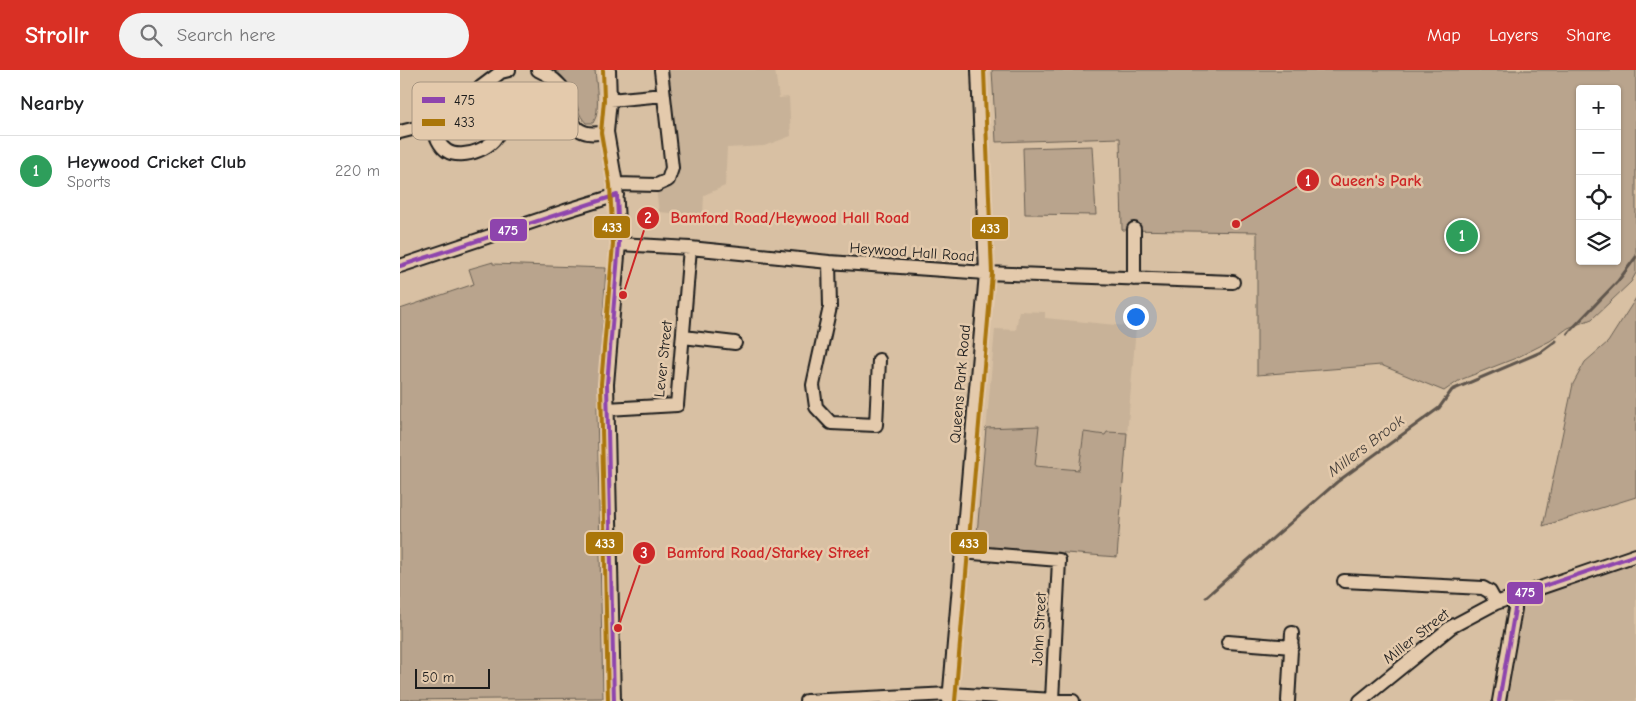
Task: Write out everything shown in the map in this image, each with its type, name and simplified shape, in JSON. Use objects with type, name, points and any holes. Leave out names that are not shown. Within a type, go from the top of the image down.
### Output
[{"type":"street","points":[[487,82],[500,72],[509,70]]},
{"type":"street","points":[[538,70],[555,82]]},
{"type":"street","points":[[609,70],[610,100],[607,132],[616,190],[619,244],[607,384],[614,701]]},
{"type":"street","points":[[400,266],[565,211],[616,190],[657,185],[668,180],[672,168],[660,70]]},
{"type":"street","name":"Queens Park Road","points":[[949,698],[986,273],[978,70]]},
{"type":"street","points":[[610,100],[664,96]]},
{"type":"street","points":[[578,130],[590,134],[607,132]]},
{"type":"street","points":[[438,140],[444,149],[452,154],[467,154],[488,146],[495,140]]},
{"type":"street","points":[[1134,229],[1134,279]]},
{"type":"street","name":"Heywood Hall Road","points":[[619,244],[690,248],[829,262],[986,273],[1232,282]]},
{"type":"street","name":"Lever Street","points":[[607,409],[678,405],[690,248]]},
{"type":"street","points":[[829,262],[830,307],[813,385],[816,407],[831,423],[876,425],[879,360]]},
{"type":"street","points":[[683,338],[735,343]]},
{"type":"street","name":"John Street","points":[[961,552],[1059,560],[1052,700]]},
{"type":"street","name":"Miller Street","points":[[1360,701],[1451,627],[1496,603],[1636,555]]},
{"type":"street","points":[[1344,581],[1483,588],[1488,589],[1496,603]]},
{"type":"street","points":[[1499,701],[1515,609],[1515,596]]},
{"type":"street","points":[[1288,701],[1292,633]]},
{"type":"street","points":[[1228,642],[1292,647]]},
{"type":"street","points":[[806,701],[949,698],[1073,701]]},
{"type":"shaded area","points":[[555,70],[595,70],[597,112],[593,123],[586,123],[580,114],[578,107],[578,82],[566,82]]},
{"type":"shaded area","points":[[664,70],[775,70],[779,98],[789,97],[791,136],[764,146],[727,148],[725,186],[704,195],[703,216],[659,212],[656,189],[675,183]]},
{"type":"shaded area","points":[[992,70],[1636,70],[1636,273],[1631,282],[1592,319],[1568,328],[1550,341],[1516,358],[1460,380],[1444,391],[1381,365],[1257,375],[1257,232],[1122,230],[1120,138],[996,142]]},
{"type":"shaded area","points":[[1092,146],[1096,215],[1025,214],[1023,148]]},
{"type":"shaded area","points":[[493,262],[493,264],[606,268],[597,408],[603,698],[400,700],[400,309],[474,284],[469,269]]},
{"type":"shaded area","points":[[1636,298],[1636,497],[1543,526],[1573,384],[1585,362],[1608,342]]},
{"type":"shaded area","points":[[1019,311],[1045,312],[1045,318],[1136,327],[1117,557],[976,546],[995,329],[1016,330]]},
{"type":"shaded area","points":[[1039,426],[1035,466],[1079,470],[1084,432],[1105,435],[1107,432],[1127,433],[1117,557],[976,546],[986,428]]},
{"type":"shaded area","points":[[1636,561],[1636,701],[1502,701],[1523,600]]},
{"type":"waterway","name":"Millers Brook","points":[[1568,333],[1618,281],[1636,257]]},
{"type":"waterway","name":"Millers Brook","points":[[1206,597],[1337,482],[1439,408],[1452,390],[1541,352],[1556,341]]},
{"type":"transit line","name":"433","points":[[603,70],[604,100],[601,133],[610,185],[613,244],[601,384],[608,701]]},
{"type":"transit line","name":"433","points":[[955,701],[992,274],[984,70]]},
{"type":"transit line","name":"475","points":[[400,266],[617,195]]},
{"type":"transit line","name":"475","points":[[614,701],[607,384],[619,244],[617,195]]},
{"type":"transit line","name":"475","points":[[1499,701],[1515,609],[1515,596],[1636,555]]},
{"type":"place","name":"Queen's Park","points":[[1236,224]]},
{"type":"place","name":"Heywood Cricket Club","points":[[1462,236]]},
{"type":"place","name":"Bamford Road/Heywood Hall Road","points":[[623,295]]},
{"type":"place","name":"Bamford Road/Starkey Street","points":[[618,628]]}]
